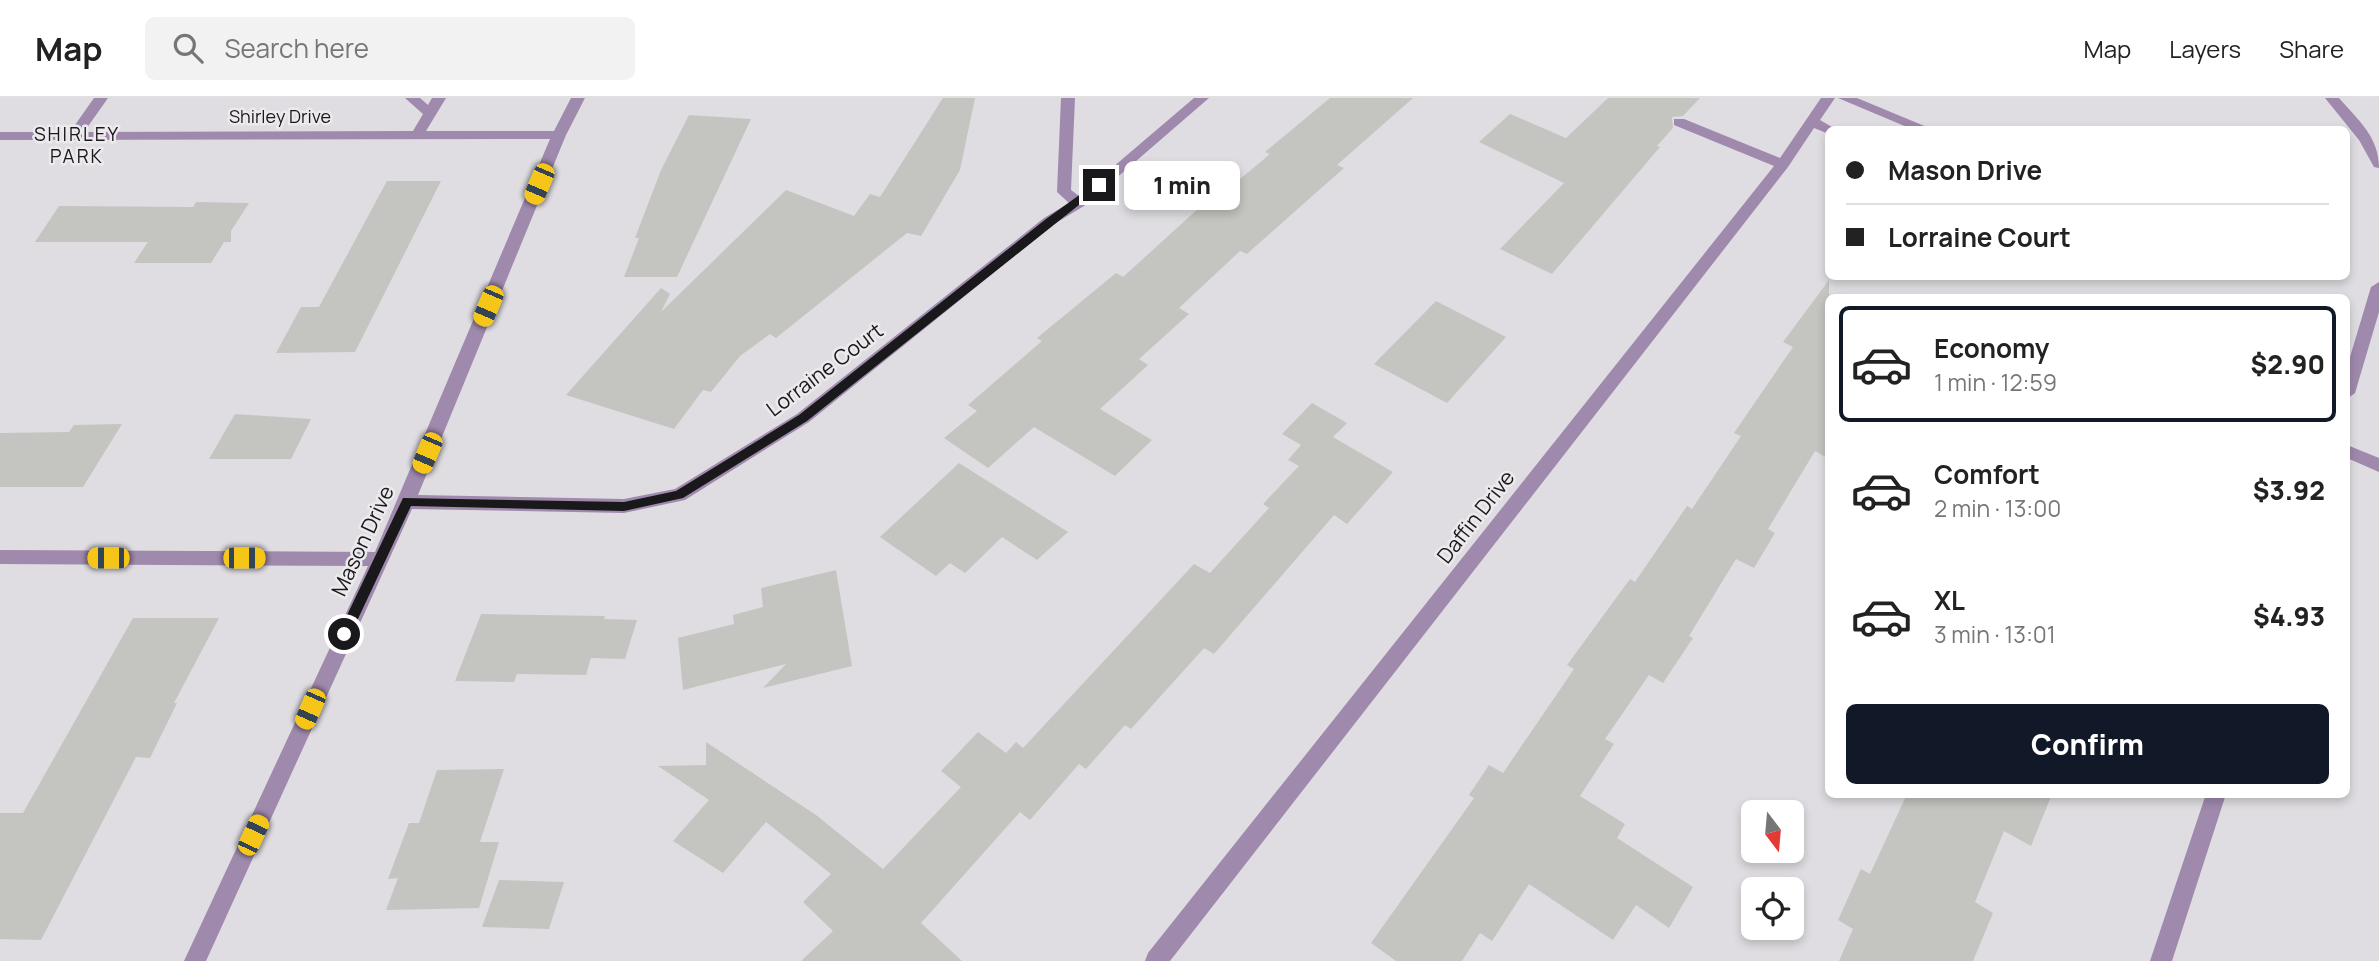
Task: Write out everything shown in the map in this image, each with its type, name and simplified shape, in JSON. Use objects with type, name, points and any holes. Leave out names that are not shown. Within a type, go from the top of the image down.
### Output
[{"type":"street","points":[[74,136],[101,98]]},
{"type":"street","points":[[412,98],[430,113]]},
{"type":"street","name":"Mason Drive","points":[[195,961],[407,502],[559,135],[578,98]]},
{"type":"street","points":[[1068,98],[1064,192],[1079,202]]},
{"type":"street","name":"Lorraine Court","points":[[407,502],[624,506],[679,495],[803,418],[1049,221],[1079,202],[1202,98]]},
{"type":"street","points":[[1845,98],[1918,126]]},
{"type":"street","points":[[2332,98],[2365,138],[2379,164]]},
{"type":"street","points":[[417,135],[439,99]]},
{"type":"street","name":"Daffin Drive","points":[[1156,961],[1783,164],[1812,122],[1824,99]]},
{"type":"street","points":[[1679,122],[1783,164]]},
{"type":"street","points":[[1812,122],[1825,127]]},
{"type":"street","name":"Shirley Drive","points":[[0,136],[559,135]]},
{"type":"street","points":[[2350,383],[2379,287]]},
{"type":"street","points":[[2350,452],[2379,466]]},
{"type":"street","points":[[0,557],[379,559]]},
{"type":"street","points":[[2161,961],[2215,798]]},
{"type":"building","points":[[943,98],[975,98],[960,170],[921,236],[907,233],[776,338],[770,334],[740,356],[711,392],[703,390],[674,429],[566,395],[661,288],[670,294],[661,312],[786,190],[854,216],[870,194],[880,197]]},
{"type":"building","points":[[1330,98],[1413,98],[1337,165],[1344,168],[1247,254],[1240,251],[1179,308],[1189,314],[1139,359],[1148,365],[1100,409],[1152,440],[1115,476],[1034,427],[988,468],[944,438],[977,411],[968,405],[1042,341],[1037,338],[1116,273],[1123,277],[1200,207],[1204,209],[1270,154],[1265,152]]},
{"type":"building","points":[[1608,98],[1700,98],[1683,116],[1672,117],[1673,128],[1657,146],[1660,147],[1552,274],[1500,249],[1564,183],[1479,142],[1510,114],[1566,138]]},
{"type":"building","points":[[689,115],[751,119],[677,277],[624,277],[639,238],[635,238],[661,170]]},
{"type":"building","points":[[387,181],[441,181],[355,352],[276,353],[301,307],[319,307]]},
{"type":"building","points":[[196,202],[249,203],[231,231],[231,242],[224,242],[211,263],[134,263],[148,242],[35,242],[59,206],[193,207]]},
{"type":"building","points":[[1829,280],[1829,294],[1825,294],[1825,457],[1815,451],[1768,529],[1775,533],[1754,568],[1736,559],[1689,636],[1693,638],[1663,683],[1649,675],[1605,739],[1614,744],[1580,796],[1625,824],[1617,838],[1693,887],[1669,928],[1636,905],[1613,940],[1529,884],[1492,941],[1480,933],[1462,961],[1396,961],[1371,943],[1474,798],[1469,795],[1489,765],[1503,773],[1574,669],[1567,665],[1630,579],[1635,582],[1687,506],[1692,509],[1741,436],[1734,433],[1793,347],[1783,342]]},
{"type":"building","points":[[1436,301],[1506,337],[1447,403],[1374,364]]},
{"type":"building","points":[[1312,403],[1347,423],[1333,437],[1393,472],[1347,524],[1334,515],[1214,654],[1204,648],[1131,729],[1125,725],[1086,769],[1079,764],[1030,820],[1020,812],[921,923],[962,961],[801,961],[833,931],[803,902],[831,874],[766,822],[723,873],[673,841],[709,800],[658,766],[706,765],[706,742],[816,815],[883,869],[961,787],[941,771],[978,732],[1006,753],[1016,742],[1023,748],[1194,564],[1210,573],[1269,508],[1263,504],[1299,466],[1288,460],[1301,445],[1282,434]]},
{"type":"building","points":[[235,414],[311,419],[291,459],[209,459]]},
{"type":"building","points":[[122,424],[83,487],[0,487],[0,433],[69,432],[74,425]]},
{"type":"building","points":[[959,463],[1068,532],[1037,560],[1002,537],[965,573],[950,563],[936,576],[880,537]]},
{"type":"building","points":[[836,570],[852,666],[763,688],[786,664],[683,690],[678,638],[734,624],[733,615],[763,607],[761,588]]},
{"type":"building","points":[[481,614],[605,616],[604,619],[637,620],[625,659],[591,658],[586,675],[517,674],[514,682],[455,681]]},
{"type":"building","points":[[133,618],[219,618],[174,703],[177,703],[150,758],[136,757],[41,940],[0,939],[0,813],[23,813]]},
{"type":"building","points":[[504,769],[480,842],[499,842],[479,908],[386,910],[398,878],[388,879],[409,823],[419,823],[437,770]]},
{"type":"building","points":[[1905,798],[2050,798],[2031,846],[2004,831],[1975,902],[1993,913],[1973,961],[1839,961],[1853,929],[1838,920],[1861,869],[1870,874]]},
{"type":"building","points":[[499,880],[564,882],[549,929],[482,927]]},
{"type":"district","name":"SHIRLEY PARK","points":[[77,145]]},
{"type":"route","points":[[344,634],[407,502],[624,506],[679,495],[803,418],[1049,221],[1079,202],[1099,185]]}]
